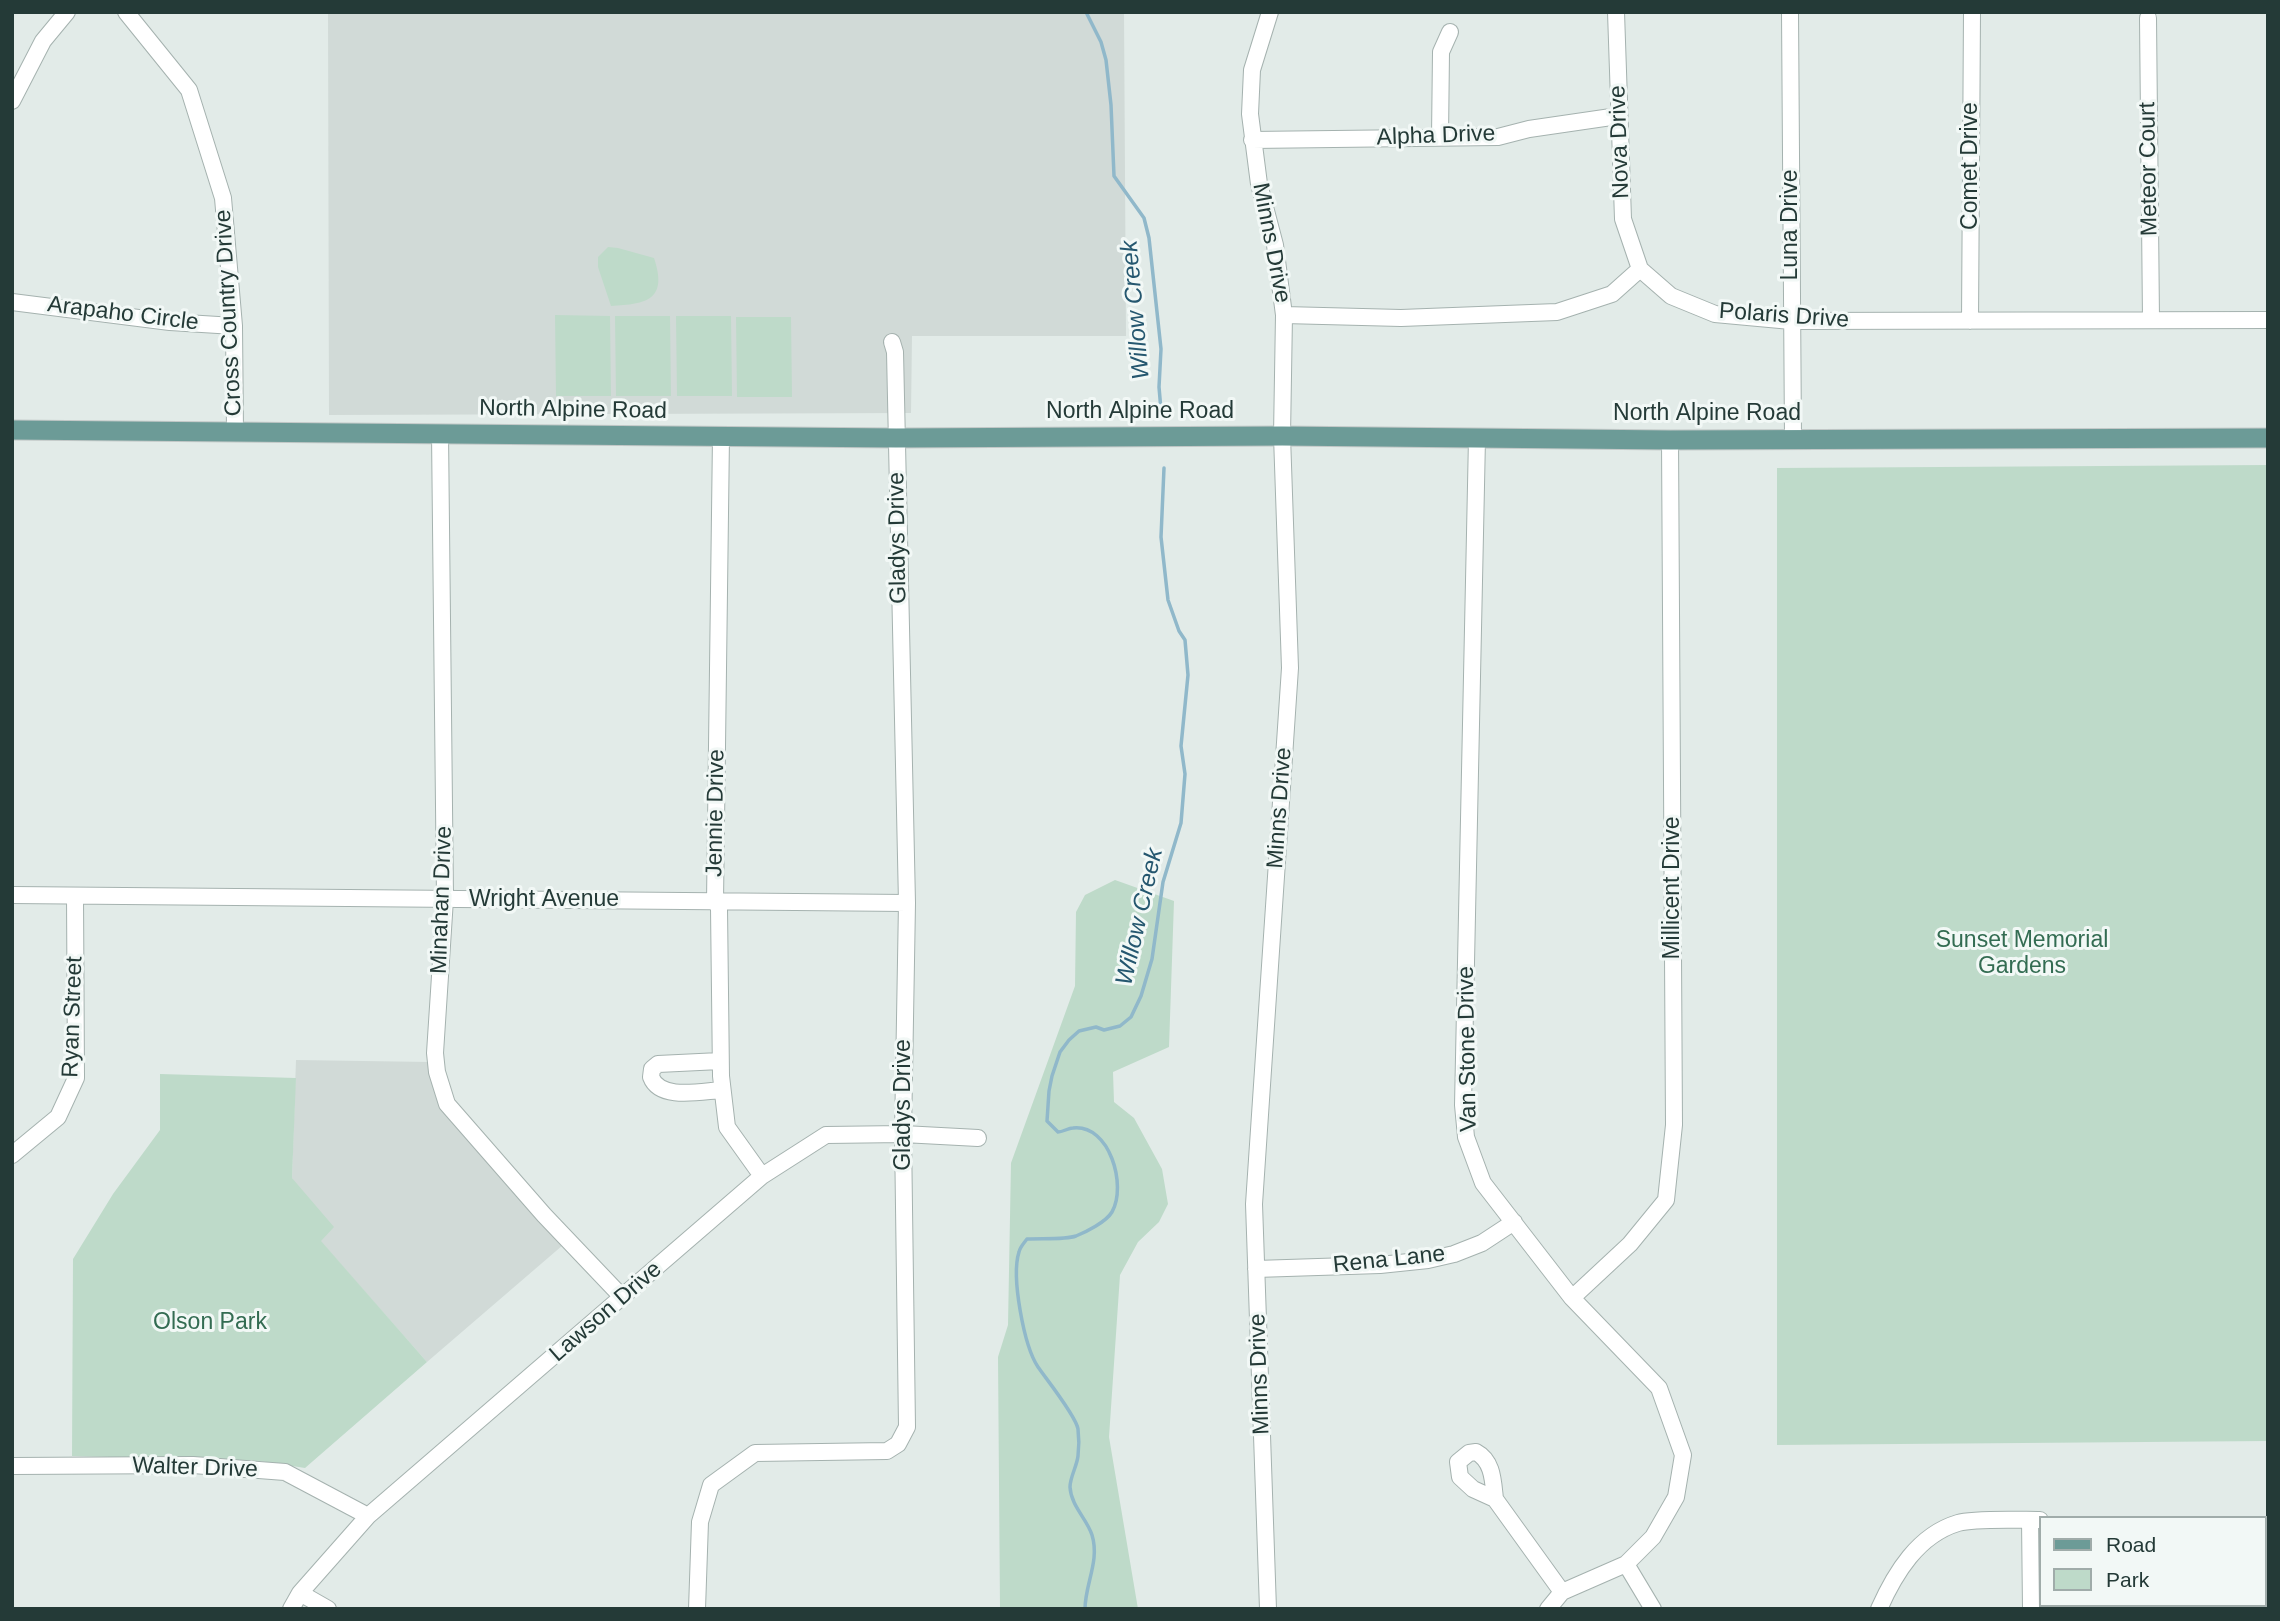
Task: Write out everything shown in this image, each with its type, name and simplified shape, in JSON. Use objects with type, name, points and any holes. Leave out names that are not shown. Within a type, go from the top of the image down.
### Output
[{"type":"main road","name":"North Alpine Road","points":[[12,430],[896,438],[2268,438]]},
{"type":"street","points":[[12,101],[43,41],[67,12]]},
{"type":"street","name":"Cross Country Drive","points":[[126,12],[189,90],[223,198],[234,326],[235,432]]},
{"type":"street","name":"Minns Drive","points":[[1268,1609],[1254,1204],[1290,668],[1282,436],[1284,315],[1275,245],[1259,184],[1250,114],[1252,69],[1270,12]]},
{"type":"street","name":"Nova Drive","points":[[1616,12],[1623,219],[1640,269]]},
{"type":"street","name":"Luna Drive","points":[[1790,12],[1793,438]]},
{"type":"street","name":"Comet Drive","points":[[1970,321],[1972,12]]},
{"type":"street","name":"Meteor Court","points":[[2148,18],[2151,320]]},
{"type":"street","points":[[1440,137],[1441,52],[1450,32]]},
{"type":"street","name":"Alpha Drive","points":[[1252,140],[1498,136],[1618,116]]},
{"type":"street","points":[[1284,315],[1401,318],[1557,312],[1612,294],[1640,269]]},
{"type":"street","name":"Polaris Drive","points":[[1640,269],[1671,296],[1715,314],[1791,321],[2268,320]]},
{"type":"street","name":"Arapaho Circle","points":[[12,302],[170,322],[234,326]]},
{"type":"street","name":"Gladys Drive","points":[[697,1609],[699,1522],[711,1485],[755,1453],[887,1451],[898,1444],[907,1427],[903,1134],[907,903],[895,352],[892,342]]},
{"type":"street","name":"Minahan Drive","points":[[440,433],[445,899],[435,1052],[437,1072],[447,1104],[544,1215],[623,1298]]},
{"type":"street","name":"Jennie Drive","points":[[722,436],[715,901],[719,908],[720,1061],[727,1127],[762,1177]]},
{"type":"street","name":"Van Stone Drive","points":[[1477,438],[1463,1105],[1466,1137],[1483,1183],[1572,1298],[1659,1388],[1683,1455],[1676,1497],[1653,1537],[1626,1564],[1562,1592],[1548,1609]]},
{"type":"street","name":"Millicent Drive","points":[[1572,1298],[1630,1244],[1665,1200],[1673,1138],[1670,440]]},
{"type":"street","name":"Wright Avenue","points":[[12,895],[907,903]]},
{"type":"street","name":"Ryan Street","points":[[12,1155],[58,1117],[76,1078],[75,896]]},
{"type":"street","points":[[720,1061],[657,1064],[651,1077],[657,1088],[666,1091],[722,1090]]},
{"type":"street","name":"Lawson Drive","points":[[291,1609],[300,1593],[368,1516],[762,1177],[826,1135],[903,1134],[978,1138]]},
{"type":"street","name":"Rena Lane","points":[[1256,1269],[1380,1265],[1428,1260],[1482,1243],[1514,1223]]},
{"type":"street","name":"Walter Drive","points":[[12,1466],[193,1465],[285,1472],[368,1516]]},
{"type":"street","points":[[1495,1499],[1562,1592]]},
{"type":"street","points":[[1879,1609],[1894,1577],[1929,1536],[1960,1522],[2035,1520],[2031,1609]]},
{"type":"street","points":[[1626,1564],[1653,1609]]},
{"type":"street","points":[[300,1593],[328,1609]]},
{"type":"shaded area","points":[[328,12],[1124,12],[1126,336],[912,336],[911,413],[329,415]]},
{"type":"shaded area","points":[[296,1060],[430,1062],[435,1088],[563,1245],[427,1362],[320,1241],[292,1178]]},
{"type":"green space","points":[[608,247],[654,258],[658,283],[651,297],[635,304],[611,306],[598,267],[598,257]]},
{"type":"green space","points":[[555,315],[610,316],[611,396],[556,396]]},
{"type":"green space","points":[[615,316],[670,316],[671,396],[616,396]]},
{"type":"green space","points":[[676,316],[731,316],[732,396],[677,396]]},
{"type":"green space","points":[[736,317],[791,317],[792,397],[737,397]]},
{"type":"green space","name":"Sunset Memorial Gardens","points":[[2268,465],[2268,1441],[1777,1445],[1777,468]]},
{"type":"green space","points":[[1115,880],[1174,901],[1169,1047],[1113,1072],[1114,1102],[1134,1118],[1162,1169],[1168,1204],[1159,1222],[1138,1242],[1120,1275],[1109,1437],[1138,1609],[1000,1609],[998,1357],[1008,1325],[1011,1163],[1075,986],[1076,912],[1085,895]]},
{"type":"green space","name":"Olson Park","points":[[160,1074],[296,1078],[292,1178],[334,1227],[321,1241],[427,1362],[305,1468],[260,1461],[72,1456],[73,1259],[113,1194],[160,1130]]},
{"type":"waterway","name":"Willow Creek","points":[[1086,12],[1101,42],[1106,60],[1114,176],[1144,218],[1149,238],[1161,349],[1161,410]]},
{"type":"waterway","name":"Willow Creek","points":[[1085,1609],[1094,1545],[1090,1529],[1073,1500],[1070,1487],[1078,1456],[1078,1429],[1067,1407],[1038,1367],[1028,1344],[1020,1311],[1017,1263],[1022,1245],[1027,1239],[1066,1238],[1080,1234],[1105,1219],[1112,1212],[1116,1201],[1116,1173],[1106,1146],[1086,1129],[1073,1128],[1058,1132],[1047,1121],[1052,1076],[1060,1052],[1069,1040],[1079,1031],[1120,1026],[1131,1017],[1141,996],[1152,959],[1163,882],[1181,823],[1185,774],[1181,746],[1188,675],[1185,640],[1168,600],[1161,537],[1164,468]]}]
